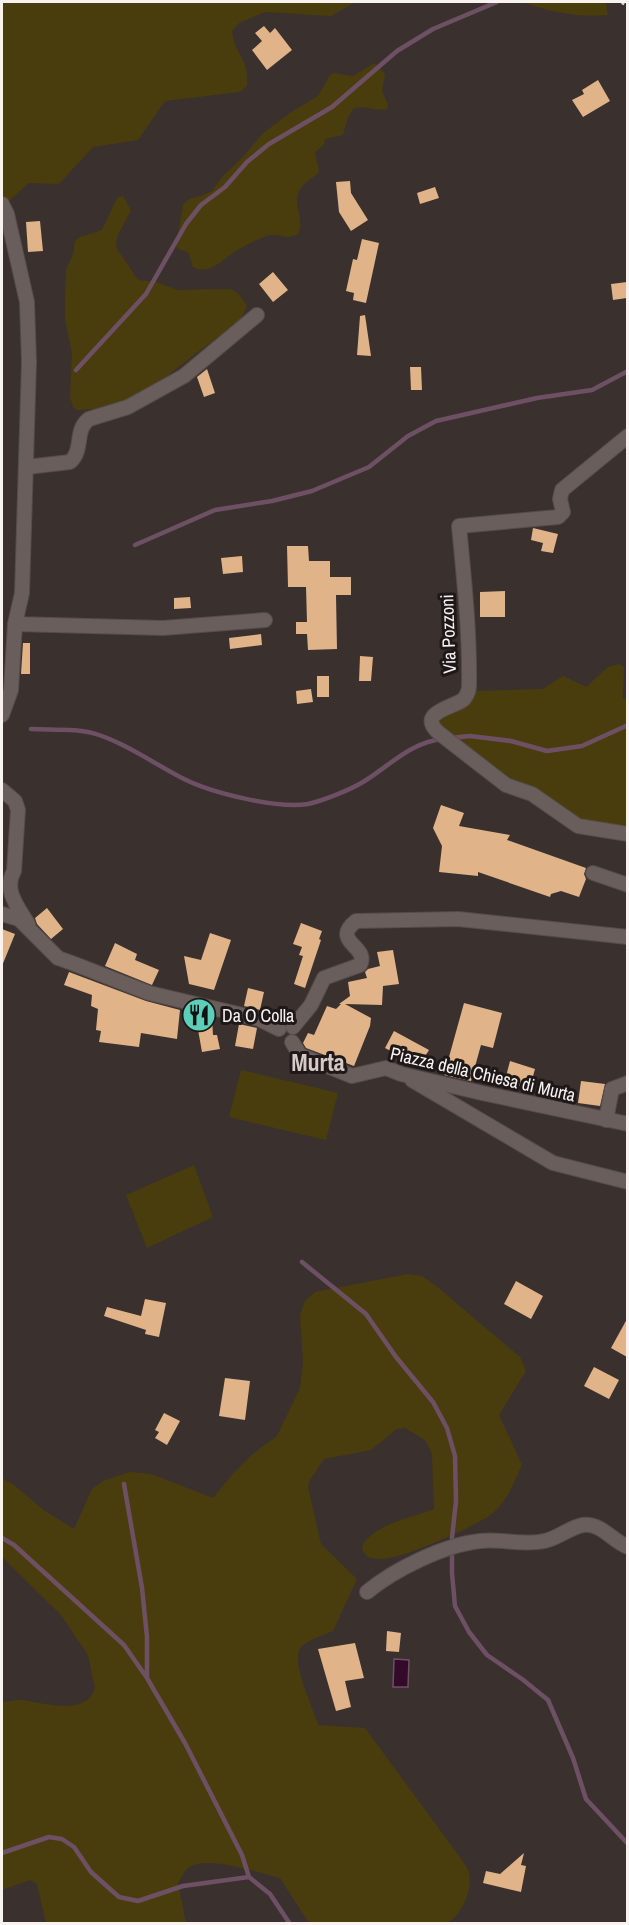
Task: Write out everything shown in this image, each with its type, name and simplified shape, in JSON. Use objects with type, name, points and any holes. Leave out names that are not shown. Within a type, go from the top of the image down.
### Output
[{"type":"street","points":[[2,204],[7,214],[27,302],[29,362],[22,593],[15,624],[11,690],[2,715]]},
{"type":"street","points":[[27,467],[70,462],[78,452],[80,429],[85,422],[128,407],[184,376],[257,315]]},
{"type":"street","name":"Via Pozzoni","points":[[627,435],[562,490],[560,499],[563,512],[558,517],[459,526],[467,620],[469,688],[464,699],[439,710],[433,718],[435,730],[506,785],[532,794],[578,826],[627,834]]},
{"type":"street","points":[[15,624],[163,628],[265,620]]},
{"type":"street","points":[[2,790],[15,801],[18,810],[13,850],[14,871],[9,879],[8,888],[30,929]]},
{"type":"street","points":[[593,873],[627,885]]},
{"type":"street","points":[[2,914],[19,919],[58,958],[149,993],[260,1019],[286,1028],[311,1005],[324,978],[360,965],[362,954],[346,935],[351,924],[356,921],[458,919],[627,937]]},
{"type":"street","name":"Piazza della Chiesa di Murta","points":[[286,1028],[297,1034],[292,1042],[300,1054],[352,1076],[386,1068],[401,1074],[627,1124]]},
{"type":"street","points":[[401,1074],[553,1163],[627,1182]]},
{"type":"street","points":[[606,1120],[612,1089],[627,1083]]},
{"type":"street","points":[[367,1592],[399,1571],[445,1550],[481,1540],[514,1543],[545,1541],[583,1525],[600,1528],[627,1547]]},
{"type":"shaded area","points":[[2,2],[356,2],[331,16],[265,12],[239,23],[232,31],[233,39],[244,63],[247,77],[247,86],[240,92],[165,101],[138,140],[93,147],[59,184],[29,183],[2,207]]},
{"type":"shaded area","points":[[523,2],[606,2],[608,15],[586,16],[565,13]]},
{"type":"shaded area","points":[[375,63],[385,74],[382,91],[388,105],[387,109],[354,108],[348,117],[343,135],[325,139],[324,145],[315,152],[319,172],[303,186],[298,194],[300,228],[298,234],[290,237],[266,236],[239,249],[212,268],[193,267],[188,252],[176,246],[183,204],[212,191],[263,133],[318,96],[330,75],[333,73],[353,76]]},
{"type":"shaded area","points":[[123,196],[131,210],[117,237],[116,247],[138,280],[156,282],[178,290],[229,289],[237,293],[247,306],[241,318],[134,401],[112,408],[77,410],[73,407],[70,397],[72,353],[65,320],[66,270],[73,254],[75,241],[80,237],[102,230],[117,198]]},
{"type":"shaded area","points":[[619,664],[624,667],[623,698],[627,700],[627,829],[578,818],[535,791],[511,780],[464,743],[450,738],[439,724],[441,718],[474,691],[543,689],[563,676],[586,687],[608,667]]},
{"type":"shaded area","points":[[241,1070],[338,1093],[326,1140],[229,1117]]},
{"type":"shaded area","points":[[194,1165],[213,1217],[147,1248],[126,1195]]},
{"type":"shaded area","points":[[408,1274],[422,1276],[435,1285],[520,1357],[526,1371],[499,1415],[522,1465],[503,1502],[487,1517],[464,1530],[422,1548],[385,1559],[377,1559],[364,1553],[362,1546],[367,1539],[384,1527],[434,1509],[432,1453],[425,1440],[405,1428],[397,1429],[371,1450],[324,1459],[308,1487],[321,1544],[357,1579],[333,1631],[303,1645],[299,1651],[298,1661],[303,1684],[318,1725],[365,1728],[462,1860],[470,1880],[468,1894],[462,1908],[448,1923],[309,1923],[280,1878],[233,1866],[207,1863],[196,1864],[188,1868],[178,1883],[186,1923],[46,1923],[37,1884],[30,1880],[2,1890],[2,1702],[21,1700],[73,1706],[90,1697],[95,1688],[88,1655],[61,1615],[2,1557],[2,1478],[45,1511],[74,1529],[92,1489],[103,1481],[129,1472],[151,1474],[213,1498],[254,1453],[277,1436],[300,1388],[303,1362],[300,1314],[305,1301],[315,1292]]},
{"type":"shaded area","points":[[394,1659],[409,1660],[408,1687],[393,1687]]},
{"type":"building","points":[[264,26],[270,33],[275,28],[292,50],[267,70],[252,50],[262,41],[255,33]]},
{"type":"building","points":[[598,80],[610,101],[583,117],[572,100],[584,94],[582,90]]},
{"type":"building","points":[[350,181],[351,193],[368,220],[351,231],[339,212],[336,182]]},
{"type":"building","points":[[435,187],[439,198],[420,204],[417,193]]},
{"type":"building","points":[[40,221],[43,251],[28,252],[26,222]]},
{"type":"building","points":[[362,239],[379,243],[366,303],[353,300],[354,293],[346,291],[353,259],[357,260]]},
{"type":"building","points":[[273,272],[288,290],[273,302],[259,284]]},
{"type":"building","points":[[627,282],[627,298],[613,300],[611,284]]},
{"type":"building","points":[[365,315],[371,356],[357,355],[360,316]]},
{"type":"building","points":[[410,367],[421,367],[422,390],[411,390]]},
{"type":"building","points":[[207,369],[215,393],[204,397],[197,377]]},
{"type":"building","points":[[533,528],[558,534],[553,553],[541,551],[543,543],[531,540]]},
{"type":"building","points":[[287,546],[308,546],[309,561],[330,561],[330,577],[351,577],[351,595],[336,595],[337,649],[308,650],[307,634],[296,634],[296,622],[307,622],[306,587],[288,587]]},
{"type":"building","points":[[242,556],[243,572],[223,574],[221,558]]},
{"type":"building","points":[[505,591],[505,617],[480,617],[480,592]]},
{"type":"building","points":[[190,597],[191,608],[174,609],[174,598]]},
{"type":"building","points":[[261,634],[262,645],[230,649],[229,638]]},
{"type":"building","points":[[23,643],[30,643],[30,674],[21,674]]},
{"type":"building","points":[[360,656],[373,657],[371,681],[359,681]]},
{"type":"building","points":[[317,676],[329,676],[329,697],[317,697]]},
{"type":"building","points":[[311,689],[313,702],[297,704],[296,691]]},
{"type":"building","points":[[441,805],[464,813],[459,826],[510,835],[507,840],[586,868],[584,874],[586,879],[579,897],[561,891],[551,894],[550,897],[478,872],[478,876],[439,872],[442,846],[433,828]]},
{"type":"building","points":[[47,908],[63,929],[51,939],[37,924],[35,918]]},
{"type":"building","points":[[301,923],[322,931],[305,988],[294,984],[303,956],[299,955],[302,947],[293,944]]},
{"type":"building","points":[[2,929],[15,934],[2,966]]},
{"type":"building","points":[[210,933],[231,940],[214,990],[189,984],[184,956],[201,960]]},
{"type":"building","points":[[115,943],[137,954],[135,960],[159,970],[152,985],[105,966]]},
{"type":"building","points":[[393,950],[399,984],[383,986],[382,1005],[345,1004],[371,1018],[354,1066],[306,1048],[303,1043],[308,1033],[314,1035],[327,1006],[336,1009],[350,996],[348,982],[367,978],[365,972],[368,969],[380,966],[377,952]]},
{"type":"building","points":[[69,972],[146,1001],[180,1010],[177,1039],[141,1033],[139,1047],[99,1042],[101,1031],[96,1030],[98,1009],[91,1006],[92,995],[64,985]]},
{"type":"building","points":[[248,988],[264,992],[260,1010],[244,1006]]},
{"type":"building","points":[[464,1003],[502,1013],[493,1048],[481,1045],[471,1081],[444,1075]]},
{"type":"building","points":[[195,1013],[212,1017],[213,1035],[217,1035],[220,1049],[202,1052]]},
{"type":"building","points":[[239,1024],[257,1028],[253,1049],[235,1046]]},
{"type":"building","points":[[394,1031],[429,1050],[419,1066],[385,1048]]},
{"type":"building","points":[[510,1061],[535,1069],[529,1091],[504,1084]]},
{"type":"building","points":[[581,1081],[605,1084],[600,1106],[578,1103]]},
{"type":"building","points":[[516,1281],[543,1296],[531,1319],[504,1304]]},
{"type":"building","points":[[145,1299],[166,1303],[159,1337],[145,1334],[146,1330],[104,1316],[107,1307],[141,1316]]},
{"type":"building","points":[[627,1319],[627,1357],[611,1348]]},
{"type":"building","points":[[594,1367],[619,1380],[609,1399],[584,1386]]},
{"type":"building","points":[[225,1378],[250,1381],[245,1420],[219,1416]]},
{"type":"building","points":[[164,1413],[180,1421],[167,1445],[155,1438],[159,1432],[155,1430]]},
{"type":"building","points":[[387,1631],[401,1633],[399,1652],[386,1651]]},
{"type":"building","points":[[355,1643],[364,1678],[345,1681],[351,1707],[336,1711],[318,1649]]},
{"type":"building","points":[[524,1853],[521,1865],[526,1866],[521,1892],[483,1883],[486,1871],[500,1874]]},
{"type":"waterway","points":[[76,370],[146,294],[186,224],[201,205],[225,187],[247,162],[269,144],[332,107],[397,51],[433,29],[497,2]]},
{"type":"waterway","points":[[135,545],[215,510],[272,501],[312,491],[369,467],[408,436],[436,421],[537,398],[592,390],[628,371]]},
{"type":"waterway","points":[[450,738],[470,736],[511,741],[547,751],[582,746],[628,725]]},
{"type":"waterway","points":[[31,729],[74,730],[99,735],[121,744],[196,784],[245,799],[295,805],[314,803],[344,792],[410,750],[442,739]]},
{"type":"waterway","points":[[302,1262],[366,1314],[396,1357],[433,1402],[447,1428],[455,1456],[456,1501],[452,1538],[455,1606],[469,1632],[487,1655],[548,1700],[573,1758],[586,1799],[628,1844]]},
{"type":"waterway","points":[[124,1484],[142,1588],[147,1637],[147,1678]]},
{"type":"waterway","points":[[2,1538],[14,1545],[124,1645],[147,1678],[185,1743],[242,1855],[249,1877]]},
{"type":"waterway","points":[[2,1853],[49,1837],[62,1839],[74,1847],[91,1872],[119,1897],[138,1901],[183,1886],[249,1877],[270,1894],[290,1924]]},
{"type":"railway","points":[[622,2],[628,5]]},
{"type":"place","name":"Da O Colla","points":[[199,1015]]},
{"type":"district","name":"Murta","points":[[318,1062]]}]
